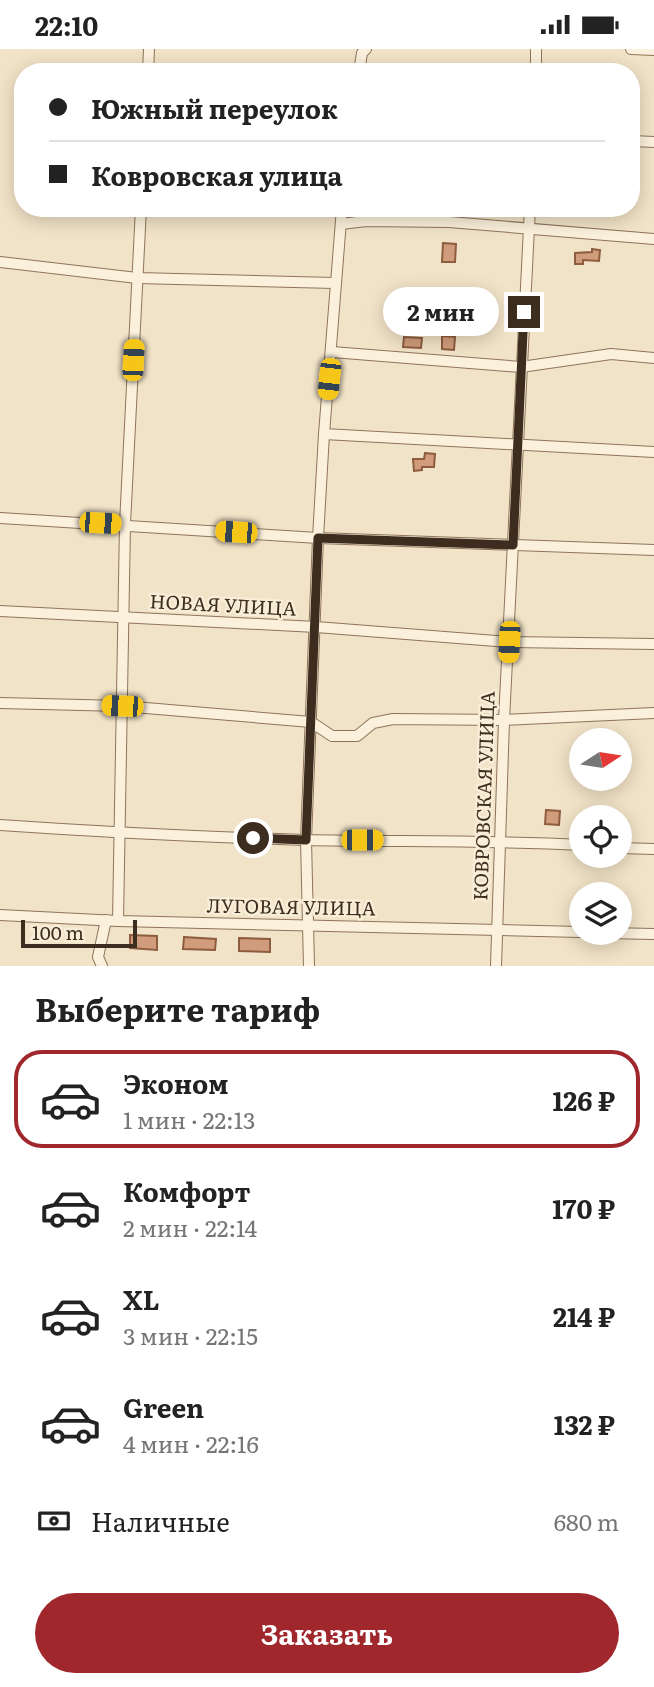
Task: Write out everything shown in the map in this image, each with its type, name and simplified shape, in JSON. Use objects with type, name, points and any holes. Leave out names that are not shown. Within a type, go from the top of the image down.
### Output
[{"type":"street","points":[[631,49],[654,50]]},
{"type":"street","points":[[118,921],[125,524],[140,217]]},
{"type":"street","points":[[309,966],[306,840],[318,538],[341,217]]},
{"type":"street","name":"КОВРОВСКАЯ УЛИЦА","points":[[496,966],[504,720],[530,217]]},
{"type":"street","points":[[341,225],[366,221],[435,222],[654,239]]},
{"type":"street","points":[[0,262],[137,278],[335,283]]},
{"type":"street","points":[[332,352],[521,367],[611,354],[654,358]]},
{"type":"street","points":[[324,434],[654,452]]},
{"type":"street","points":[[0,518],[318,538],[654,550]]},
{"type":"street","name":"НОВАЯ УЛИЦА","points":[[0,611],[316,627],[509,642],[654,645]]},
{"type":"street","points":[[0,703],[122,706],[311,722],[332,736],[357,736],[373,723],[393,719],[504,720],[654,713]]},
{"type":"street","points":[[0,825],[119,834],[569,844]]},
{"type":"street","points":[[632,848],[654,849]]},
{"type":"street","name":"ЛУГОВАЯ УЛИЦА","points":[[0,915],[118,921],[569,932]]},
{"type":"street","points":[[102,966],[98,957],[106,920]]},
{"type":"street","points":[[632,934],[654,934]]},
{"type":"building","points":[[443,243],[456,244],[455,262],[442,262]]},
{"type":"building","points":[[592,249],[600,250],[599,261],[583,260],[583,264],[575,264],[575,253],[592,252]]},
{"type":"building","points":[[442,336],[455,337],[454,350],[442,349]]},
{"type":"building","points":[[404,337],[422,338],[421,348],[403,347]]},
{"type":"building","points":[[425,453],[435,454],[434,467],[422,467],[422,470],[414,471],[413,459],[424,459]]},
{"type":"building","points":[[546,810],[560,811],[559,825],[545,824]]},
{"type":"building","points":[[130,935],[157,936],[157,950],[130,948]]},
{"type":"building","points":[[184,937],[216,939],[215,950],[183,949]]},
{"type":"building","points":[[239,938],[270,939],[270,952],[239,951]]},
{"type":"route","points":[[253,838],[306,840],[318,538],[513,545],[524,312]]}]
